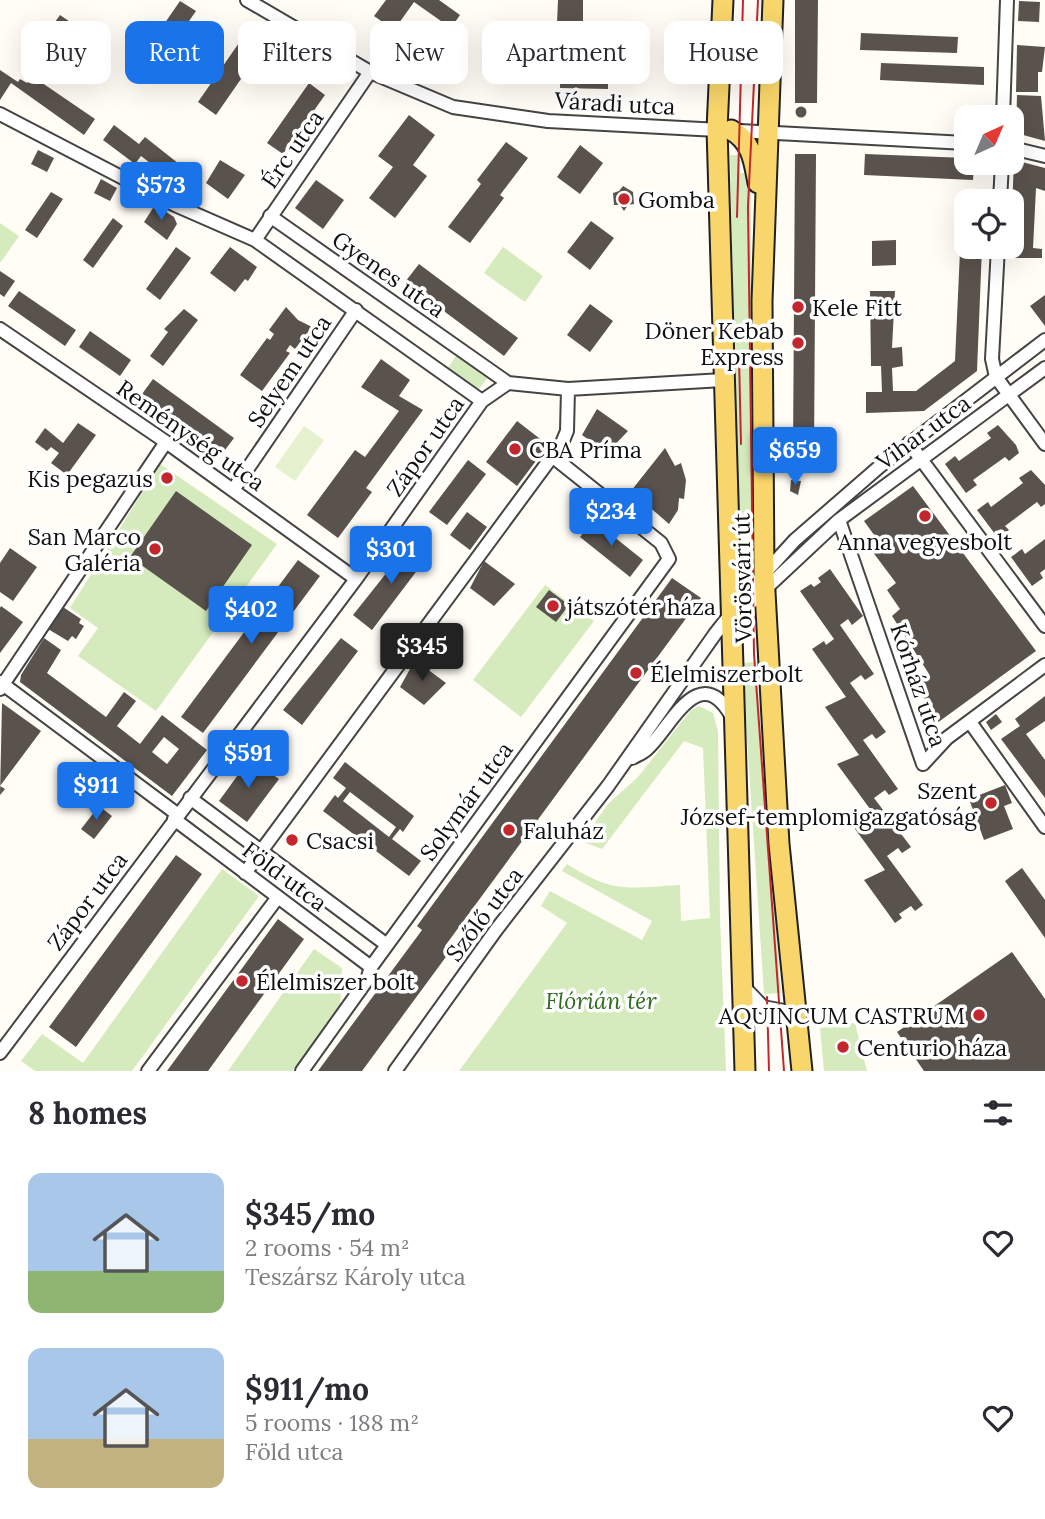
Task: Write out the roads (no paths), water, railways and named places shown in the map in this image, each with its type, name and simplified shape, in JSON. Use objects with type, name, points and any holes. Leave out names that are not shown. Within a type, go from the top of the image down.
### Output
[{"type":"main road","name":"Vörösvári út","points":[[723,0],[723,380],[745,1071]]},
{"type":"main road","name":"Vörösvári út","points":[[773,0],[764,222],[765,582],[772,751],[802,1071]]},
{"type":"main road","points":[[724,130],[743,139],[750,150],[764,222]]},
{"type":"street","name":"Váradi utca","points":[[247,0],[370,72]]},
{"type":"street","points":[[1003,105],[1007,0]]},
{"type":"street","name":"Érc utca","points":[[270,216],[370,72]]},
{"type":"street","name":"Váradi utca","points":[[398,84],[453,107],[548,121],[954,142]]},
{"type":"street","points":[[0,114],[175,205],[255,240],[482,401],[508,383]]},
{"type":"street","points":[[1024,151],[1045,156]]},
{"type":"street","points":[[255,240],[270,216]]},
{"type":"street","name":"Gyenes utca","points":[[270,216],[508,383],[568,389],[723,380]]},
{"type":"street","points":[[997,259],[992,359],[996,376],[1045,444]]},
{"type":"street","name":"Selyem utca","points":[[233,490],[356,310]]},
{"type":"street","name":"Reménység utca","points":[[0,329],[233,490],[356,579]]},
{"type":"street","name":"Vihar utca","points":[[765,582],[795,540],[909,443],[1045,340]]},
{"type":"street","name":"Vihar utca","points":[[731,614],[839,520],[1045,368]]},
{"type":"street","points":[[245,873],[552,456],[567,430],[568,389]]},
{"type":"street","name":"Zápor utca","points":[[0,1054],[175,817],[356,579],[482,401]]},
{"type":"street","points":[[1,685],[166,443]]},
{"type":"street","points":[[909,443],[1045,626]]},
{"type":"street","name":"Solymár utca","points":[[302,1071],[367,981],[371,967],[669,559],[661,543],[552,456]]},
{"type":"street","name":"Kórház utca","points":[[839,520],[923,764],[939,745],[970,722],[1045,827]]},
{"type":"street","name":"Szőlő utca","points":[[395,1071],[496,930],[626,762],[731,614]]},
{"type":"street","points":[[970,722],[1045,665]]},
{"type":"street","name":"Föld utca","points":[[1,685],[371,967]]},
{"type":"street","points":[[626,762],[647,749],[681,705],[692,697],[707,696],[717,700],[734,719]]},
{"type":"street","name":"Föld utca","points":[[190,798],[387,945]]},
{"type":"street","points":[[148,1071],[278,897]]},
{"type":"street","points":[[741,983],[763,1007],[795,1013]]},
{"type":"tram line","points":[[737,217],[743,0]]},
{"type":"tram line","points":[[758,0],[748,206],[754,654],[784,1071]]},
{"type":"tram line","points":[[739,357],[741,444]]},
{"type":"tram line","points":[[767,997],[769,1071]]},
{"type":"place","name":"Gomba","points":[[624,199]]},
{"type":"place","name":"Kele Fitt","points":[[798,307]]},
{"type":"place","name":"Döner Kebab Express","points":[[798,343]]},
{"type":"place","name":"CBA Príma","points":[[515,449]]},
{"type":"place","name":"Kis pegazus","points":[[167,478]]},
{"type":"place","name":"Anna vegyesbolt","points":[[925,516]]},
{"type":"place","name":"San Marco Galéria","points":[[155,549]]},
{"type":"place","name":"játszótér háza","points":[[553,606]]},
{"type":"place","name":"Élelmiszerbolt","points":[[636,673]]},
{"type":"place","name":"Szent József-templomigazgatóság","points":[[991,803]]},
{"type":"place","name":"Faluház","points":[[509,830]]},
{"type":"place","name":"Csacsi","points":[[292,840]]},
{"type":"place","name":"Élelmiszer bolt","points":[[242,981]]},
{"type":"place","name":"AQUINCUM CASTRUM","points":[[979,1015]]},
{"type":"place","name":"Centurio háza","points":[[843,1047]]},
{"type":"park label","name":"Flórián tér","points":[[601,1000]]}]
